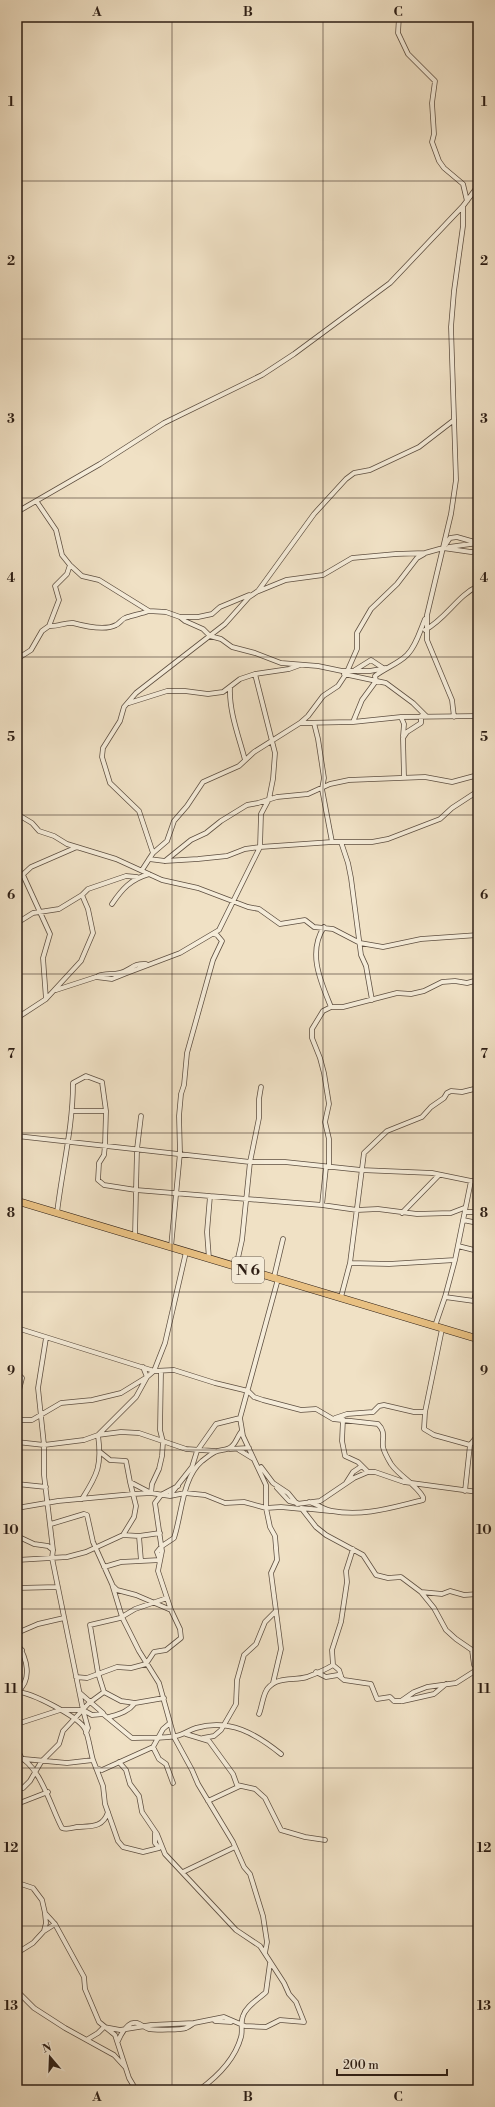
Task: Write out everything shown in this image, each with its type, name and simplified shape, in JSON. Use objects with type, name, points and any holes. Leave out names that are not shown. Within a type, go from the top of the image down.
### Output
[{"type":"main road","name":"N 6","points":[[17,1201],[478,1339]]},
{"type":"street","points":[[399,17],[398,33],[408,54],[435,82],[432,103],[434,134],[432,142],[439,161],[444,168],[463,184],[467,201]]},
{"type":"street","points":[[17,512],[37,502],[164,423],[262,374],[294,354],[390,283],[463,206],[478,186]]},
{"type":"street","points":[[454,717],[452,700],[426,640],[426,629],[427,615],[451,514],[456,480],[451,327],[454,291],[463,226],[463,206]]},
{"type":"street","points":[[153,853],[139,811],[110,783],[102,757],[103,748],[120,721],[121,713],[128,703],[148,683],[226,624],[249,597],[258,591],[314,514],[346,479],[354,473],[370,470],[419,447],[454,420]]},
{"type":"street","points":[[37,502],[56,530],[62,555],[70,565],[82,576],[99,580],[149,611]]},
{"type":"street","points":[[444,548],[450,538],[457,537],[478,543]]},
{"type":"street","points":[[180,617],[212,614],[220,607],[286,580],[323,575],[352,558],[425,553],[454,545],[468,546],[478,543]]},
{"type":"street","points":[[444,548],[471,552],[478,551]]},
{"type":"street","points":[[142,870],[153,853],[167,841],[174,821],[187,806],[203,782],[239,766],[254,752],[300,723],[308,716],[323,696],[338,686],[348,672],[356,649],[358,633],[371,609],[397,584],[417,558],[425,553]]},
{"type":"street","points":[[17,659],[31,650],[42,631],[49,626],[58,600],[55,586],[67,574],[70,565]]},
{"type":"street","points":[[416,638],[426,629],[441,620],[465,593],[478,586]]},
{"type":"street","points":[[49,626],[55,627],[72,623],[79,626],[86,625],[102,628],[115,626],[125,618],[138,616],[149,611],[166,612],[180,617],[185,621],[203,629],[210,636],[221,639],[232,647],[255,653],[281,663],[331,668],[376,681],[386,682],[413,703],[424,716]]},
{"type":"street","points":[[353,722],[362,700],[376,681],[376,676],[385,668],[406,657],[413,649],[416,638],[427,615]]},
{"type":"street","points":[[348,672],[355,670],[371,660],[385,668]]},
{"type":"street","points":[[128,703],[166,692],[185,691],[208,694],[223,692],[240,679],[255,674],[289,669],[301,665]]},
{"type":"street","points":[[355,670],[370,671],[385,668]]},
{"type":"street","points":[[56,990],[96,977],[112,978],[180,952],[219,930],[260,847],[261,814],[268,799],[275,767],[272,741],[255,674]]},
{"type":"street","points":[[230,688],[230,700],[245,760]]},
{"type":"street","points":[[300,723],[353,722],[424,716],[478,716]]},
{"type":"street","points":[[403,738],[407,732],[421,723],[424,716]]},
{"type":"street","points":[[401,717],[404,724],[404,777]]},
{"type":"street","points":[[314,722],[324,778],[322,788],[332,842]]},
{"type":"street","points":[[165,861],[191,840],[206,833],[221,821],[247,805],[277,796],[308,794],[330,784],[350,780],[425,777],[452,782],[478,775]]},
{"type":"street","points":[[149,859],[165,861],[227,856],[245,849],[260,847],[332,842],[372,842],[411,832],[440,819],[452,808],[478,791]]},
{"type":"street","points":[[17,814],[32,823],[39,831],[54,836],[77,847],[116,858],[162,880],[198,888],[259,909],[280,924],[305,920],[314,927],[333,929],[360,943],[383,947],[422,939],[478,935]]},
{"type":"street","points":[[341,842],[348,863],[361,955],[366,966],[372,1000]]},
{"type":"street","points":[[17,880],[31,867],[40,862],[77,847]]},
{"type":"street","points":[[24,874],[40,912],[47,923],[50,934],[43,958],[46,999]]},
{"type":"street","points":[[17,923],[33,913],[59,909],[82,895],[88,889],[126,876],[137,877],[149,874]]},
{"type":"street","points":[[112,904],[123,888],[137,877]]},
{"type":"street","points":[[17,1018],[46,999],[56,990],[81,961],[93,933],[88,909],[82,895]]},
{"type":"street","points":[[324,927],[319,940],[317,966],[319,977],[331,1007]]},
{"type":"street","points":[[171,1247],[180,1153],[179,1116],[181,1094],[184,1085],[187,1053],[213,960],[222,940],[214,934]]},
{"type":"street","points":[[322,1205],[328,1167],[329,1139],[325,1122],[329,1104],[324,1073],[312,1038],[312,1029],[323,1011],[331,1007],[343,1007],[397,993],[411,994],[424,991],[442,982],[467,983],[478,980]]},
{"type":"street","points":[[57,1214],[66,1142],[73,1111],[73,1083],[86,1076],[102,1082],[106,1111],[105,1145],[104,1155],[99,1162],[100,1183],[104,1186],[136,1190],[176,1192],[322,1205],[356,1210],[378,1209],[402,1213],[450,1213],[464,1210],[478,1212]]},
{"type":"street","points":[[236,1267],[242,1240],[250,1162],[259,1118],[258,1100],[261,1087]]},
{"type":"street","points":[[341,1297],[350,1263],[364,1153],[387,1131],[422,1117],[431,1107],[451,1091],[462,1092],[478,1088]]},
{"type":"street","points":[[73,1111],[106,1111]]},
{"type":"street","points":[[135,1236],[137,1148],[141,1116]]},
{"type":"street","points":[[17,1136],[137,1148],[250,1162],[285,1162],[361,1170],[432,1173],[471,1182],[478,1181]]},
{"type":"street","points":[[402,1213],[439,1175]]},
{"type":"street","points":[[470,1445],[429,1434],[424,1429],[425,1412],[438,1328],[455,1260],[464,1210],[471,1182]]},
{"type":"street","points":[[209,1259],[207,1232],[210,1196]]},
{"type":"street","points":[[463,1220],[478,1223]]},
{"type":"street","points":[[274,1684],[281,1649],[271,1573],[276,1560],[275,1536],[270,1527],[266,1508],[266,1484],[242,1431],[240,1418],[276,1278],[283,1239]]},
{"type":"street","points":[[458,1246],[478,1251]]},
{"type":"street","points":[[17,1420],[32,1420],[61,1403],[92,1400],[121,1393],[154,1371],[165,1342],[186,1252]]},
{"type":"street","points":[[350,1263],[389,1264],[455,1260]]},
{"type":"street","points":[[446,1297],[476,1302],[478,1284]]},
{"type":"street","points":[[17,1328],[89,1350],[108,1358],[154,1371],[174,1370],[215,1383],[248,1391],[254,1397],[301,1410],[316,1409],[333,1419],[344,1419],[378,1424],[384,1435],[383,1448],[392,1464],[401,1476],[412,1483],[422,1495],[423,1500],[383,1510],[359,1513],[281,1507],[266,1508],[244,1502],[225,1503],[205,1495],[184,1493],[170,1496],[151,1493],[82,1499],[17,1508]]},
{"type":"street","points":[[46,1338],[38,1388],[44,1445],[46,1487],[54,1550],[52,1558],[88,1728],[86,1733]]},
{"type":"street","points":[[143,1367],[147,1377]]},
{"type":"street","points":[[151,1493],[154,1478],[159,1469],[163,1442],[160,1430],[161,1371]]},
{"type":"street","points":[[17,1373],[22,1378],[17,1398]]},
{"type":"street","points":[[98,1435],[136,1397],[147,1377]]},
{"type":"street","points":[[333,1419],[348,1414],[373,1412],[379,1406],[384,1405],[414,1412],[425,1412]]},
{"type":"street","points":[[170,1496],[192,1467],[197,1451],[216,1424],[240,1418]]},
{"type":"street","points":[[344,1419],[343,1450],[345,1456],[362,1466],[368,1472],[412,1483],[478,1492]]},
{"type":"street","points":[[155,1438],[160,1430]]},
{"type":"street","points":[[230,1448],[234,1445],[242,1431]]},
{"type":"street","points":[[17,1442],[44,1445],[84,1440],[98,1435],[139,1433],[163,1442],[197,1451],[216,1451],[230,1448],[239,1450],[254,1459],[289,1501],[298,1504],[320,1501],[344,1485],[368,1472]]},
{"type":"street","points":[[82,1499],[99,1467],[100,1452],[98,1435]]},
{"type":"street","points":[[465,1491],[470,1445],[478,1435]]},
{"type":"street","points":[[239,1450],[249,1448]]},
{"type":"street","points":[[162,1546],[174,1538],[184,1500],[184,1493],[192,1471],[202,1461],[216,1451]]},
{"type":"street","points":[[100,1452],[110,1460],[126,1461],[136,1506],[134,1517],[123,1535]]},
{"type":"street","points":[[344,1485],[353,1472],[362,1466]]},
{"type":"street","points":[[130,1482],[151,1493]]},
{"type":"street","points":[[17,1484],[46,1487]]},
{"type":"street","points":[[76,1677],[87,1678],[117,1667],[131,1668],[146,1664],[154,1652],[166,1650],[181,1638],[180,1629],[171,1610],[158,1571],[162,1546],[155,1503],[161,1494],[178,1486]]},
{"type":"street","points":[[310,1502],[330,1511]]},
{"type":"street","points":[[298,1504],[316,1527],[326,1536],[354,1549],[363,1555],[376,1575],[388,1578],[401,1577],[421,1592],[434,1608],[446,1630],[456,1639],[472,1650],[478,1652]]},
{"type":"street","points":[[51,1524],[84,1514],[87,1515],[96,1547],[112,1584],[122,1617],[146,1664],[156,1677],[164,1698],[174,1737],[235,1847],[244,1867],[250,1874],[263,1916],[267,1942],[265,1953]]},
{"type":"street","points":[[17,1560],[68,1557],[86,1552],[123,1535],[139,1536],[160,1533]]},
{"type":"street","points":[[17,1536],[34,1544],[48,1546],[54,1550]]},
{"type":"street","points":[[139,1536],[141,1561]]},
{"type":"street","points":[[333,1666],[332,1650],[341,1622],[347,1582],[346,1571],[354,1549]]},
{"type":"street","points":[[104,1567],[120,1562],[160,1560]]},
{"type":"street","points":[[112,1584],[117,1590],[136,1594],[152,1603],[171,1610]]},
{"type":"street","points":[[17,1588],[58,1587]]},
{"type":"street","points":[[421,1592],[442,1594],[450,1590],[464,1595],[478,1594]]},
{"type":"street","points":[[164,1698],[135,1703],[121,1701],[104,1692],[98,1673],[90,1625],[122,1617],[135,1609],[168,1598]]},
{"type":"street","points":[[203,1738],[214,1736],[236,1704],[237,1680],[244,1655],[256,1644],[265,1622],[276,1611]]},
{"type":"street","points":[[17,1633],[38,1624],[64,1618]]},
{"type":"street","points":[[17,1643],[22,1650],[26,1663],[27,1679],[24,1686],[17,1692]]},
{"type":"street","points":[[17,1656],[22,1650]]},
{"type":"street","points":[[401,1701],[414,1692],[427,1687],[463,1680],[478,1668],[474,1666],[472,1650]]},
{"type":"street","points":[[259,1714],[264,1704],[264,1694],[268,1688],[274,1684],[284,1679],[306,1677],[333,1666]]},
{"type":"street","points":[[333,1666],[339,1670],[344,1680],[371,1684],[377,1699],[390,1698],[394,1701],[401,1701],[434,1694],[446,1684]]},
{"type":"street","points":[[316,1672],[326,1677],[341,1676]]},
{"type":"street","points":[[17,1692],[36,1698],[60,1710],[75,1719],[85,1728],[93,1760],[103,1786],[105,1804],[118,1841],[123,1847],[143,1852],[159,1848]]},
{"type":"street","points":[[17,1787],[23,1788],[41,1762],[59,1744],[63,1731],[89,1703],[104,1692]]},
{"type":"street","points":[[80,1693],[89,1703],[109,1717],[126,1735],[132,1738],[174,1737],[186,1734],[194,1728],[222,1726],[241,1729],[256,1735],[281,1754]]},
{"type":"street","points":[[109,1717],[124,1712],[135,1703]]},
{"type":"street","points":[[17,1724],[60,1710],[83,1710],[92,1715],[103,1714]]},
{"type":"street","points":[[96,1768],[102,1770],[153,1747],[163,1729],[170,1723]]},
{"type":"street","points":[[186,1734],[209,1741],[233,1774],[237,1785],[255,1789],[265,1798],[282,1830],[305,1837],[325,1840]]},
{"type":"street","points":[[153,1747],[159,1759],[166,1764],[173,1783]]},
{"type":"street","points":[[17,1749],[21,1758],[35,1772],[48,1792],[57,1820],[62,1828],[65,1829],[100,1824],[106,1819],[108,1812]]},
{"type":"street","points":[[21,1758],[41,1762],[67,1763],[93,1760]]},
{"type":"street","points":[[120,1762],[126,1770],[130,1784],[139,1796],[142,1812],[155,1831],[165,1854]]},
{"type":"street","points":[[208,1800],[240,1786]]},
{"type":"street","points":[[17,1804],[48,1792]]},
{"type":"street","points":[[104,2027],[120,2030],[141,2026],[194,2023],[224,2017],[236,2022],[266,2027],[280,2020],[304,2022],[296,2002],[260,1946],[236,1930],[159,1848],[155,1843],[155,1831]]},
{"type":"street","points":[[183,1872],[235,1847]]},
{"type":"street","points":[[17,1880],[18,1883],[33,1888],[42,1900],[42,1907],[45,1913],[55,1924],[84,1977],[89,1999],[99,2022],[116,2035],[126,2068],[136,2090]]},
{"type":"street","points":[[44,1931],[46,1923],[45,1913]]},
{"type":"street","points":[[17,1953],[33,1943],[44,1931],[55,1924]]},
{"type":"street","points":[[200,2090],[212,2081],[237,2049],[242,2035],[242,2023],[247,2009],[266,1992],[270,1963]]},
{"type":"street","points":[[17,1991],[34,2008],[65,2028],[88,2039],[114,2055],[126,2068]]},
{"type":"street","points":[[88,2039],[98,2034],[104,2027]]},
{"type":"street","points":[[118,2042],[125,2029]]}]
